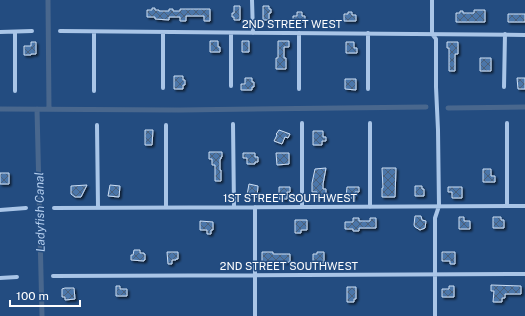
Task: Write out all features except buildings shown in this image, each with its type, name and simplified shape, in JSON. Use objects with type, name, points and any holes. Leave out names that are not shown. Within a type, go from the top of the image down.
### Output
[{"type":"street","points":[[252,0],[253,33]]},
{"type":"street","points":[[432,0],[432,34],[436,39],[439,206],[434,218],[435,316]]},
{"type":"street","points":[[0,32],[32,31]]},
{"type":"street","name":"2ND STREET WEST","points":[[60,31],[525,34]]},
{"type":"street","points":[[15,32],[15,91]]},
{"type":"street","points":[[94,32],[94,91]]},
{"type":"street","points":[[162,88],[163,32]]},
{"type":"street","points":[[231,33],[231,86]]},
{"type":"street","points":[[299,89],[300,33]]},
{"type":"street","points":[[368,33],[368,88]]},
{"type":"street","points":[[504,87],[505,34]]},
{"type":"street","points":[[302,123],[302,206]]},
{"type":"street","points":[[370,123],[370,206]]},
{"type":"street","points":[[507,123],[507,206]]},
{"type":"street","points":[[233,124],[234,207]]},
{"type":"street","points":[[97,125],[98,207]]},
{"type":"street","points":[[166,125],[166,207]]},
{"type":"street","name":"1ST STREET SOUTHWEST","points":[[54,208],[525,206]]},
{"type":"street","points":[[255,207],[255,316]]},
{"type":"street","points":[[0,210],[26,208]]},
{"type":"street","name":"2ND STREET SOUTHWEST","points":[[53,276],[525,274]]},
{"type":"street","points":[[0,278],[16,277]]},
{"type":"waterway","name":"Ladyfish Canal","points":[[48,0],[49,109]]},
{"type":"waterway","points":[[0,109],[179,110],[426,107]]},
{"type":"waterway","points":[[448,108],[525,107]]},
{"type":"waterway","name":"Ladyfish Canal","points":[[37,109],[42,316]]}]
